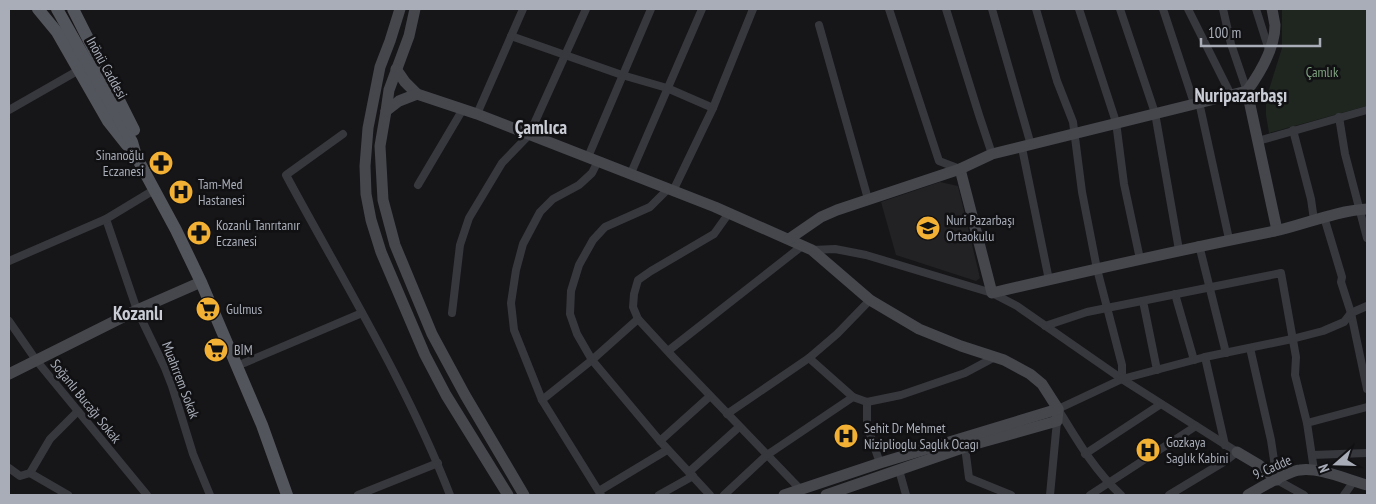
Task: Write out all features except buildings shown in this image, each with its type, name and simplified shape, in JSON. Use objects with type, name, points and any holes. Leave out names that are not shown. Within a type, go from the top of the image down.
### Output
[{"type":"main road","points":[[38,9],[57,32],[108,121],[139,155],[180,221],[211,284],[244,364],[292,495]]},
{"type":"main road","name":"Inönü Caddesi","points":[[57,9],[139,155]]},
{"type":"main road","points":[[73,9],[128,118],[139,155],[154,190],[201,282],[262,424],[287,495]]},
{"type":"street","points":[[400,9],[380,66],[368,128],[366,185],[371,220],[381,252],[425,355],[446,395],[508,495]]},
{"type":"street","points":[[415,9],[409,36],[389,90],[380,146],[380,176],[383,200],[395,244],[432,334],[465,395],[524,495]]},
{"type":"street","points":[[477,114],[523,9]]},
{"type":"street","points":[[452,313],[460,245],[470,218],[502,163],[529,135],[586,9]]},
{"type":"street","points":[[651,9],[622,75],[593,159],[592,173],[579,185],[553,199],[540,212],[523,244],[516,270],[511,303],[514,330],[542,400],[600,493],[668,450]]},
{"type":"street","points":[[631,174],[702,9]]},
{"type":"street","points":[[710,495],[660,441],[592,360],[577,334],[570,314],[571,291],[579,265],[594,240],[605,227],[650,208],[671,190],[713,108],[753,9]]},
{"type":"street","points":[[881,9],[890,11],[939,161],[960,170]]},
{"type":"street","points":[[946,9],[978,115],[992,154]]},
{"type":"street","points":[[992,9],[1026,147],[1049,280]]},
{"type":"street","points":[[1036,9],[1056,81],[1071,114],[1082,192],[1097,269],[1122,365],[1122,379]]},
{"type":"street","points":[[1079,9],[1116,122],[1124,184],[1140,258]]},
{"type":"street","points":[[1120,9],[1154,113],[1179,250]]},
{"type":"street","points":[[1164,9],[1196,102],[1229,239]]},
{"type":"street","points":[[1188,9],[1232,95]]},
{"type":"street","points":[[1223,9],[1231,44],[1247,90],[1277,230]]},
{"type":"street","points":[[1256,9],[1269,50]]},
{"type":"street","points":[[789,239],[821,217],[868,199],[960,170],[992,154],[1247,90],[1257,77],[1269,50],[1275,26],[1272,9]]},
{"type":"street","points":[[819,25],[868,199]]},
{"type":"street","points":[[511,36],[622,75],[667,88],[713,108]]},
{"type":"street","points":[[396,68],[405,82],[417,94],[477,114],[593,159],[789,239],[807,248],[870,300],[919,329],[961,346],[1004,360],[1042,384],[1057,415],[1108,484],[1121,495]]},
{"type":"street","points":[[9,110],[79,70]]},
{"type":"street","points":[[386,111],[399,101],[417,94]]},
{"type":"street","points":[[418,185],[463,110]]},
{"type":"street","points":[[1258,141],[1367,110]]},
{"type":"street","points":[[1339,117],[1344,154],[1363,209],[1367,238]]},
{"type":"street","points":[[1293,130],[1311,200],[1319,218],[1351,314],[1367,389]]},
{"type":"street","points":[[343,134],[286,175],[386,358],[438,463],[450,495]]},
{"type":"street","points":[[960,170],[992,293]]},
{"type":"street","points":[[9,261],[106,219],[154,190]]},
{"type":"street","points":[[992,293],[1363,209]]},
{"type":"street","points":[[729,213],[714,234],[638,280],[633,306],[638,319],[709,397],[801,490]]},
{"type":"street","name":"Muahrrem Sokak","points":[[106,219],[137,310],[165,368],[193,454],[210,495]]},
{"type":"street","points":[[1199,245],[1226,353]]},
{"type":"street","points":[[668,351],[807,248],[835,248],[866,255],[992,293],[1017,306],[1122,379],[1225,446],[1259,465],[1277,480],[1304,495]]},
{"type":"street","points":[[1045,326],[1087,312],[1282,274],[1296,357],[1295,375],[1307,422],[1314,470]]},
{"type":"street","points":[[9,374],[137,310],[201,282]]},
{"type":"street","points":[[1174,294],[1194,360]]},
{"type":"street","points":[[727,414],[809,358],[837,334],[870,300]]},
{"type":"street","points":[[1143,301],[1157,370]]},
{"type":"street","points":[[833,494],[1057,415],[1122,379],[1205,357],[1323,331],[1344,322],[1351,314],[1367,306]]},
{"type":"street","points":[[244,364],[362,313]]},
{"type":"street","points":[[542,400],[592,360],[638,319]]},
{"type":"street","name":"Soğanlı Bucağı Sokak","points":[[9,321],[36,360],[147,495]]},
{"type":"street","points":[[1250,348],[1272,440],[1277,480]]},
{"type":"street","points":[[809,358],[853,397],[866,402],[909,392],[965,373],[995,357]]},
{"type":"street","points":[[1205,357],[1225,446]]},
{"type":"street","points":[[660,441],[709,397]]},
{"type":"street","points":[[724,495],[768,455],[853,397]]},
{"type":"street","points":[[866,402],[868,426],[880,463]]},
{"type":"street","points":[[1085,454],[1161,404]]},
{"type":"street","points":[[1307,422],[1367,407]]},
{"type":"street","points":[[9,468],[20,476],[30,473],[50,439],[78,411]]},
{"type":"street","points":[[784,495],[880,463],[1057,415]]},
{"type":"street","points":[[1050,495],[1057,415]]},
{"type":"street","points":[[1090,495],[1196,426]]},
{"type":"street","points":[[659,495],[691,474],[739,427]]},
{"type":"street","points":[[965,447],[969,478],[1010,495]]},
{"type":"street","points":[[1168,495],[1227,460],[1236,452]]},
{"type":"street","points":[[1312,455],[1367,453]]},
{"type":"street","points":[[358,495],[438,463]]},
{"type":"street","points":[[899,470],[906,495]]},
{"type":"street","name":"9. Cadde","points":[[1248,495],[1298,470],[1314,470],[1367,485]]},
{"type":"street","points":[[30,473],[68,495]]},
{"type":"street","points":[[1344,495],[1354,481]]},
{"type":"shaded area","name":"Nuri Pazarbaşı Ortaokulu","points":[[940,182],[958,186],[980,278],[976,281],[896,255],[881,202]]},
{"type":"green space","name":"Çamlık","points":[[1282,9],[1367,9],[1367,106],[1269,133],[1266,99],[1282,48]]},
{"type":"place","name":"Sinanoğlu Eczanesi","points":[[161,163]]},
{"type":"place","name":"Tam-Med Hastanesi","points":[[181,192]]},
{"type":"place","name":"Nuri Pazarbaşı Ortaokulu","points":[[928,228]]},
{"type":"place","name":"Kozanlı Tanrıtanır Eczanesi","points":[[199,233]]},
{"type":"place","name":"Gulmus","points":[[208,309]]},
{"type":"place","name":"BİM","points":[[216,350]]},
{"type":"place","name":"Sehit Dr Mehmet Niziplioglu Saglık Ocagı","points":[[846,436]]},
{"type":"place","name":"Gozkaya Saglık Kabini","points":[[1148,450]]},
{"type":"district","name":"Nuripazarbaşı","points":[[1241,95]]},
{"type":"district","name":"Çamlıca","points":[[541,127]]},
{"type":"district","name":"Kozanlı","points":[[138,313]]}]
